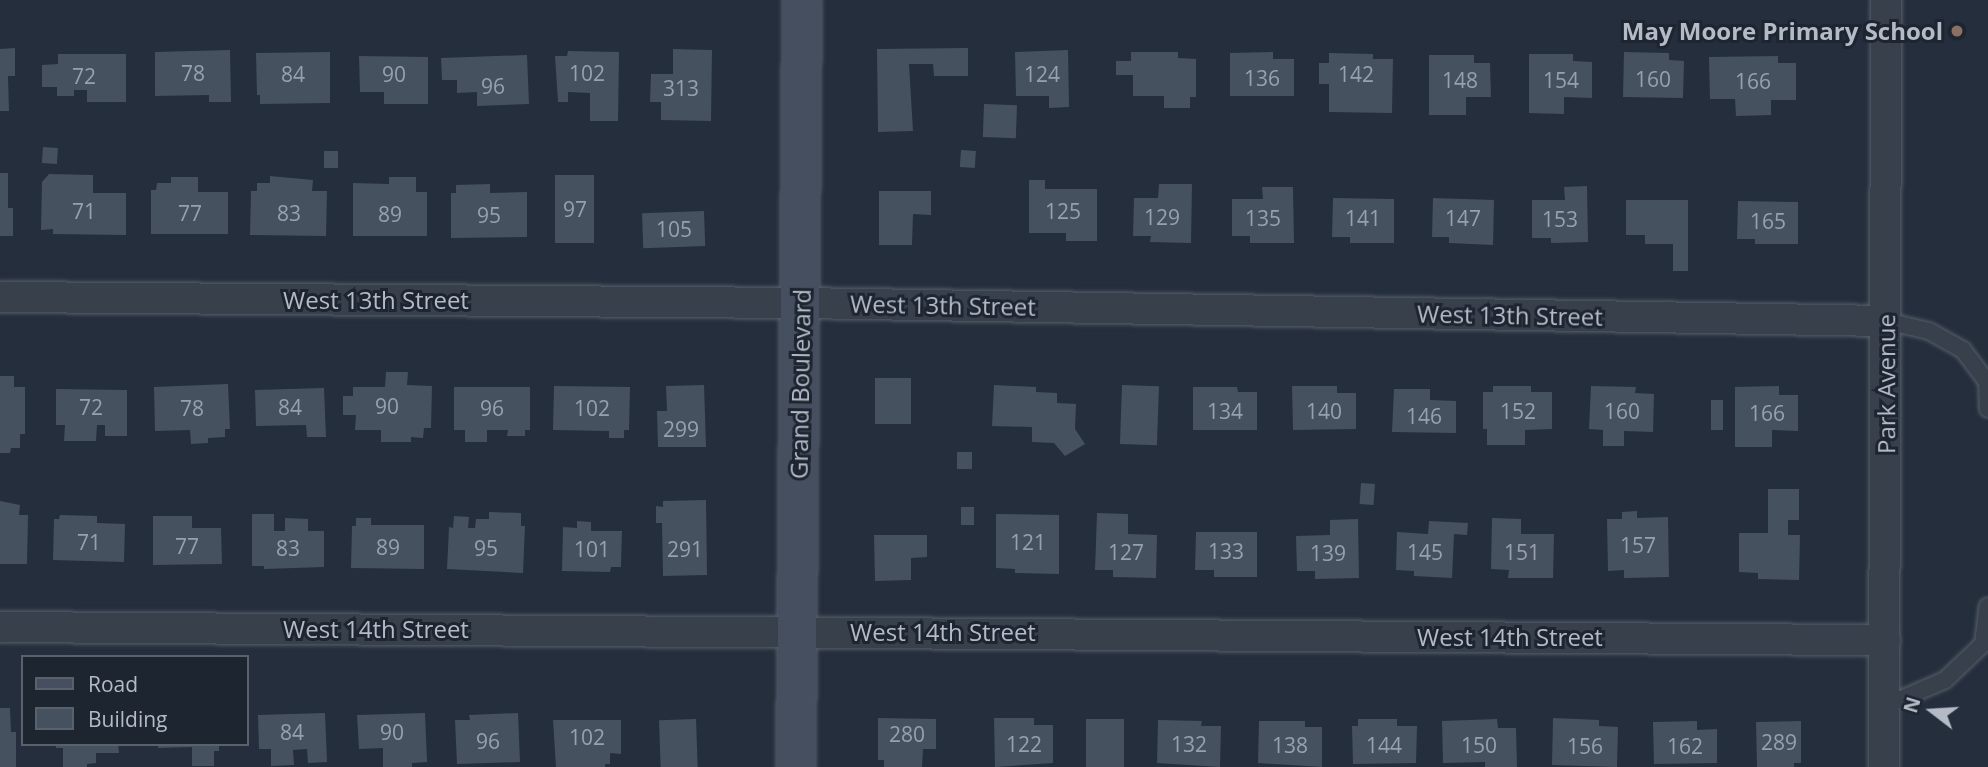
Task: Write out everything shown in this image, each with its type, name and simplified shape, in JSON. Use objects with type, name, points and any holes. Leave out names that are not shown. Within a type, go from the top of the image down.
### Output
[{"type":"street","name":"Grand Boulevard","points":[[796,767],[802,0]]},
{"type":"street","name":"Park Avenue","points":[[1884,767],[1886,0]]},
{"type":"street","name":"West 13th Street","points":[[0,297],[801,303],[1886,321]]},
{"type":"street","name":"West 14th Street","points":[[0,627],[1885,640]]},
{"type":"lane","points":[[1886,321],[1929,331],[1963,350],[1987,382],[1988,409]]},
{"type":"lane","points":[[1885,706],[1945,680],[1983,644],[1988,606]]},
{"type":"building","points":[[15,48],[15,76],[8,76],[9,111],[0,111],[0,49]]},
{"type":"building","points":[[968,48],[968,76],[934,76],[933,64],[909,64],[913,131],[878,132],[877,49]]},
{"type":"building","points":[[673,49],[712,50],[711,121],[661,120],[661,102],[650,102],[651,74],[673,74]]},
{"type":"building","points":[[230,50],[231,102],[209,102],[209,95],[155,96],[155,52]]},
{"type":"building","points":[[1068,50],[1069,107],[1049,108],[1049,96],[1016,96],[1015,52]]},
{"type":"building","points":[[568,51],[619,52],[618,121],[590,121],[590,93],[568,92],[568,102],[558,102],[555,56],[567,56]]},
{"type":"building","points":[[330,52],[330,103],[260,104],[260,95],[257,95],[256,53]]},
{"type":"building","points":[[1131,52],[1178,52],[1178,58],[1196,59],[1196,97],[1190,97],[1190,108],[1164,108],[1164,96],[1133,96],[1133,75],[1116,75],[1116,61],[1131,61]]},
{"type":"building","points":[[1273,52],[1273,59],[1294,59],[1294,96],[1230,96],[1230,53]]},
{"type":"building","points":[[1624,52],[1669,53],[1669,60],[1684,61],[1683,98],[1623,97]]},
{"type":"building","points":[[1329,53],[1373,54],[1373,59],[1393,59],[1392,113],[1329,112],[1329,84],[1319,84],[1319,63],[1329,63]]},
{"type":"building","points":[[58,54],[126,54],[126,102],[87,102],[87,90],[74,90],[74,96],[57,96],[57,87],[42,87],[42,65],[58,64]]},
{"type":"building","points":[[1529,54],[1573,54],[1573,61],[1592,62],[1592,98],[1564,97],[1564,114],[1529,113]]},
{"type":"building","points":[[527,55],[529,104],[477,106],[477,92],[457,93],[457,80],[442,80],[441,58]]},
{"type":"building","points":[[1429,55],[1474,55],[1474,63],[1490,63],[1491,97],[1466,97],[1466,115],[1429,115]]},
{"type":"building","points":[[359,56],[428,57],[428,104],[384,104],[384,92],[360,92]]},
{"type":"building","points":[[1778,56],[1778,63],[1796,63],[1796,100],[1771,100],[1771,115],[1736,116],[1735,99],[1710,99],[1709,57]]},
{"type":"building","points":[[984,104],[1017,105],[1016,138],[983,137]]},
{"type":"building","points":[[43,147],[58,148],[57,164],[42,163]]},
{"type":"building","points":[[961,150],[976,151],[975,168],[960,167]]},
{"type":"building","points":[[324,151],[338,151],[338,168],[324,168]]},
{"type":"building","points":[[0,173],[8,173],[8,208],[13,208],[13,236],[0,236]]},
{"type":"building","points":[[49,174],[93,175],[93,193],[126,193],[126,235],[53,234],[53,229],[41,230],[42,182]]},
{"type":"building","points":[[555,175],[594,175],[594,243],[555,243]]},
{"type":"building","points":[[270,176],[313,180],[312,191],[327,191],[326,236],[250,235],[251,191],[257,191],[257,183],[270,183]]},
{"type":"building","points":[[171,177],[198,177],[198,192],[228,192],[228,234],[151,234],[151,190],[156,190],[157,183],[171,183]]},
{"type":"building","points":[[389,177],[416,177],[416,192],[427,192],[427,236],[353,236],[353,183],[389,184]]},
{"type":"building","points":[[1029,180],[1045,180],[1045,189],[1097,189],[1097,241],[1066,241],[1066,233],[1029,233]]},
{"type":"building","points":[[490,184],[490,193],[527,192],[527,237],[451,238],[451,193],[456,193],[456,185]]},
{"type":"building","points":[[1159,184],[1192,184],[1191,243],[1150,242],[1151,236],[1133,236],[1134,198],[1158,198]]},
{"type":"building","points":[[1587,186],[1588,242],[1551,243],[1551,238],[1532,238],[1532,200],[1565,200],[1564,187]]},
{"type":"building","points":[[1262,187],[1293,187],[1294,243],[1250,243],[1250,236],[1232,236],[1232,199],[1263,199]]},
{"type":"building","points":[[879,191],[931,191],[931,215],[913,214],[912,245],[879,245]]},
{"type":"building","points":[[1333,198],[1394,199],[1394,243],[1350,243],[1350,237],[1332,237]]},
{"type":"building","points":[[1433,198],[1494,200],[1493,245],[1449,243],[1449,237],[1432,237]]},
{"type":"building","points":[[1626,200],[1688,200],[1688,271],[1673,271],[1673,244],[1645,244],[1645,235],[1626,235]]},
{"type":"building","points":[[1738,201],[1798,202],[1798,244],[1755,244],[1755,239],[1737,239]]},
{"type":"building","points":[[704,211],[705,246],[643,248],[642,213]]},
{"type":"building","points":[[386,372],[408,372],[407,385],[432,386],[431,428],[424,428],[423,438],[411,437],[411,442],[381,442],[381,430],[355,430],[356,415],[343,415],[343,396],[353,396],[353,387],[385,387]]},
{"type":"building","points":[[0,376],[14,376],[14,387],[25,387],[25,434],[20,434],[20,448],[11,448],[10,453],[0,453]]},
{"type":"building","points":[[875,378],[911,378],[911,424],[875,424]]},
{"type":"building","points":[[228,384],[230,429],[225,429],[225,437],[208,438],[208,443],[191,444],[190,430],[155,431],[154,387]]},
{"type":"building","points":[[704,385],[706,447],[658,447],[657,411],[667,411],[666,386]]},
{"type":"building","points":[[994,385],[1036,387],[1036,392],[1057,393],[1057,403],[1076,404],[1075,429],[1085,444],[1065,456],[1054,443],[1032,442],[1032,427],[992,426]]},
{"type":"building","points":[[1122,385],[1159,386],[1157,445],[1120,444]]},
{"type":"building","points":[[554,386],[630,387],[629,430],[624,430],[624,438],[609,438],[609,431],[553,430]]},
{"type":"building","points":[[1292,386],[1337,386],[1337,393],[1356,393],[1356,429],[1293,430]]},
{"type":"building","points":[[1493,386],[1531,386],[1531,392],[1552,392],[1552,429],[1525,430],[1525,445],[1487,445],[1487,429],[1483,429],[1483,392],[1493,392]]},
{"type":"building","points":[[1591,386],[1636,387],[1635,393],[1654,394],[1653,432],[1624,431],[1624,446],[1603,446],[1603,430],[1589,429]]},
{"type":"building","points":[[1779,386],[1779,395],[1798,395],[1798,431],[1772,430],[1772,447],[1735,447],[1735,387]]},
{"type":"building","points":[[454,387],[530,387],[530,430],[525,430],[525,436],[507,436],[508,430],[487,430],[487,442],[465,442],[465,430],[454,430]]},
{"type":"building","points":[[1193,387],[1237,387],[1238,392],[1257,392],[1257,430],[1193,430]]},
{"type":"building","points":[[324,388],[326,437],[307,437],[306,425],[256,426],[255,390]]},
{"type":"building","points":[[56,389],[127,390],[127,436],[105,436],[105,425],[97,425],[96,441],[64,441],[65,425],[56,425]]},
{"type":"building","points":[[1394,389],[1430,389],[1430,400],[1456,401],[1456,433],[1392,432]]},
{"type":"building","points":[[1711,400],[1723,400],[1723,430],[1711,430]]},
{"type":"building","points":[[957,452],[972,452],[972,469],[957,469]]},
{"type":"building","points":[[1361,483],[1375,484],[1374,505],[1360,504]]},
{"type":"building","points":[[1768,489],[1799,489],[1799,520],[1788,520],[1788,535],[1800,535],[1799,580],[1758,579],[1758,573],[1739,572],[1739,533],[1768,533]]},
{"type":"building","points":[[706,500],[707,575],[663,576],[662,523],[656,523],[656,506],[663,507],[663,501]]},
{"type":"building","points":[[0,501],[20,505],[19,515],[28,515],[27,564],[0,564]]},
{"type":"building","points":[[961,507],[974,507],[974,525],[961,525]]},
{"type":"building","points":[[1637,511],[1637,518],[1668,517],[1669,577],[1624,578],[1624,570],[1608,571],[1607,519],[1622,519],[1622,512]]},
{"type":"building","points":[[489,512],[521,513],[521,526],[525,526],[523,573],[447,569],[449,527],[453,528],[454,516],[469,517],[468,528],[475,528],[476,519],[489,519]]},
{"type":"building","points":[[1097,513],[1128,514],[1128,534],[1157,535],[1156,578],[1113,577],[1113,570],[1095,570]]},
{"type":"building","points":[[252,514],[274,514],[274,531],[285,531],[285,518],[308,519],[308,531],[324,531],[324,567],[264,569],[264,566],[252,566]]},
{"type":"building","points":[[996,514],[1059,515],[1059,574],[1015,573],[1015,569],[996,568]]},
{"type":"building","points":[[60,515],[97,516],[97,523],[125,524],[124,562],[53,560],[54,519],[59,519]]},
{"type":"building","points":[[153,516],[192,516],[192,528],[221,528],[222,564],[153,565]]},
{"type":"building","points":[[356,518],[371,518],[371,525],[424,525],[424,569],[351,568],[352,526],[356,526]]},
{"type":"building","points":[[1492,518],[1521,519],[1521,534],[1554,534],[1553,578],[1508,578],[1509,570],[1491,569]]},
{"type":"building","points":[[1358,519],[1359,578],[1315,579],[1315,571],[1297,571],[1296,536],[1330,535],[1330,520]]},
{"type":"building","points":[[577,521],[591,522],[591,531],[622,531],[621,567],[611,567],[610,572],[562,571],[563,527],[577,528]]},
{"type":"building","points":[[1429,521],[1468,523],[1467,535],[1454,534],[1452,578],[1414,576],[1414,571],[1396,570],[1397,532],[1428,534]]},
{"type":"building","points":[[1196,532],[1257,532],[1257,577],[1214,577],[1214,570],[1195,570]]},
{"type":"building","points":[[874,535],[927,535],[927,557],[911,558],[911,580],[875,581]]},
{"type":"building","points":[[0,708],[10,708],[11,732],[16,732],[16,767],[0,767]]},
{"type":"building","points":[[325,713],[327,762],[308,763],[307,749],[293,750],[294,765],[271,766],[271,749],[259,749],[258,715]]},
{"type":"building","points":[[425,713],[427,762],[412,763],[412,767],[383,767],[383,748],[359,749],[357,715]]},
{"type":"building","points":[[518,713],[520,762],[457,764],[455,720],[470,720],[469,715]]},
{"type":"building","points":[[878,718],[936,719],[936,749],[923,749],[922,767],[884,767],[884,760],[878,760]]},
{"type":"building","points":[[994,718],[1034,718],[1034,725],[1053,725],[1053,763],[995,767]]},
{"type":"building","points":[[1553,718],[1599,720],[1599,726],[1618,727],[1617,767],[1552,765]]},
{"type":"building","points":[[696,719],[698,767],[661,767],[659,720]]},
{"type":"building","points":[[1086,719],[1124,719],[1124,767],[1086,767]]},
{"type":"building","points":[[1358,719],[1397,719],[1397,726],[1417,726],[1416,763],[1353,764],[1352,726],[1358,726]]},
{"type":"building","points":[[1497,719],[1498,728],[1516,728],[1517,767],[1485,767],[1485,762],[1443,763],[1442,721]]},
{"type":"building","points":[[553,720],[621,720],[621,754],[610,753],[610,764],[605,764],[605,767],[556,767]]},
{"type":"building","points":[[1158,720],[1202,721],[1201,726],[1221,726],[1220,767],[1157,763]]},
{"type":"building","points":[[1259,721],[1305,721],[1305,727],[1322,727],[1322,767],[1258,763]]},
{"type":"building","points":[[1697,721],[1697,730],[1717,729],[1717,763],[1654,764],[1653,722]]},
{"type":"building","points":[[1801,721],[1801,763],[1794,763],[1794,767],[1757,767],[1756,722]]},
{"type":"building","points":[[118,746],[119,753],[96,753],[96,763],[87,764],[87,767],[63,767],[63,748],[56,748]]},
{"type":"building","points":[[219,746],[219,751],[214,751],[214,766],[192,766],[192,747],[158,748]]},
{"type":"place","name":"May Moore Primary School","points":[[1957,31]]}]
